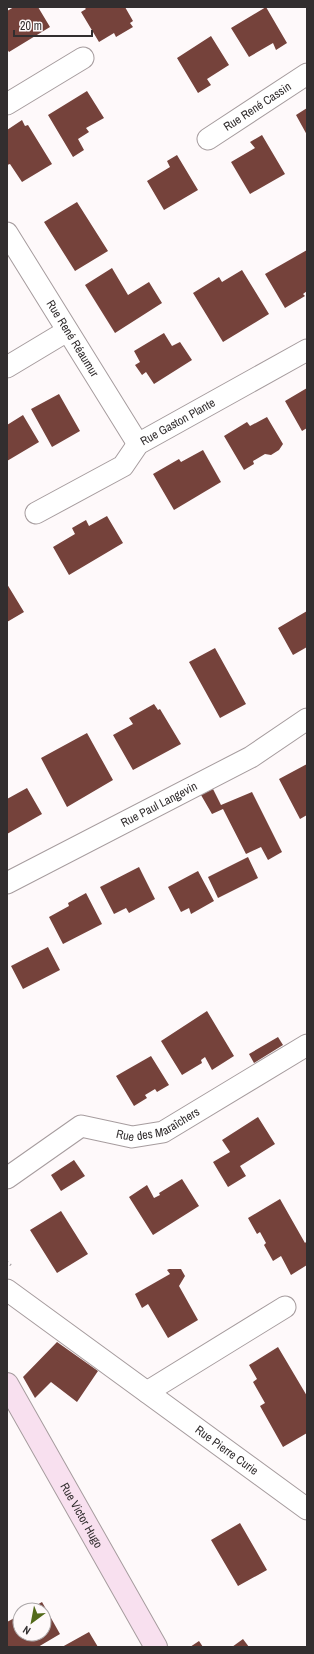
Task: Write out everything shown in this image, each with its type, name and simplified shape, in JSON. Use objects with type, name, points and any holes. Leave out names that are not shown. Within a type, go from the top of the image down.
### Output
[{"type":"street","points":[[7,104],[83,58]]},
{"type":"street","name":"Rue René Cassin","points":[[208,139],[307,74]]},
{"type":"street","name":"Rue René Réaumur","points":[[7,233],[138,444]]},
{"type":"street","points":[[7,368],[67,331]]},
{"type":"street","name":"Rue Gaston Plante","points":[[36,513],[123,466],[138,444],[307,350]]},
{"type":"street","name":"Rue Paul Langevin","points":[[7,883],[251,758],[307,719]]},
{"type":"street","name":"Rue des Maraîchers","points":[[7,1178],[81,1126],[132,1137],[163,1132],[307,1045]]},
{"type":"street","name":"Rue Pierre Curie","points":[[7,1290],[307,1509]]},
{"type":"street","points":[[147,1392],[285,1307]]},
{"type":"street","name":"Rue Victor Hugo","points":[[7,1384],[156,1647]]},
{"type":"building","points":[[14,7],[38,7],[50,27],[9,52],[7,49],[7,11]]},
{"type":"building","points":[[84,7],[125,7],[133,21],[130,23],[133,27],[116,37],[114,33],[99,42],[81,12],[86,9]]},
{"type":"building","points":[[266,7],[287,43],[276,50],[273,43],[249,57],[231,28]]},
{"type":"building","points":[[211,36],[229,65],[207,79],[211,85],[198,93],[177,58]]},
{"type":"building","points":[[87,91],[104,118],[86,128],[89,132],[78,139],[84,150],[73,157],[48,115]]},
{"type":"building","points":[[307,108],[307,135],[296,115]]},
{"type":"building","points":[[22,120],[25,126],[28,125],[52,164],[22,182],[10,164],[7,165],[7,130]]},
{"type":"building","points":[[262,135],[285,174],[250,194],[231,162],[255,148],[250,142]]},
{"type":"building","points":[[177,155],[198,190],[164,210],[147,181],[170,167],[167,161]]},
{"type":"building","points":[[77,202],[108,251],[75,271],[44,222]]},
{"type":"building","points":[[307,250],[307,291],[303,294],[305,296],[285,308],[265,274]]},
{"type":"building","points":[[112,268],[128,295],[149,282],[162,303],[115,333],[85,285]]},
{"type":"building","points":[[242,270],[269,314],[223,342],[193,293],[219,277],[222,282]]},
{"type":"building","points":[[164,333],[172,346],[180,342],[192,360],[154,384],[146,372],[142,375],[135,365],[140,362],[134,351]]},
{"type":"building","points":[[307,388],[307,428],[302,431],[285,401]]},
{"type":"building","points":[[59,394],[80,431],[52,447],[31,409]]},
{"type":"building","points":[[23,415],[39,442],[7,461],[7,425]]},
{"type":"building","points":[[267,417],[283,444],[279,450],[271,455],[265,454],[253,461],[254,464],[244,470],[224,436],[247,422],[250,426]]},
{"type":"building","points":[[203,450],[221,482],[174,510],[153,474],[179,459],[181,462]]},
{"type":"building","points":[[107,516],[123,543],[69,575],[53,547],[75,534],[72,528],[86,520],[89,526]]},
{"type":"building","points":[[7,584],[24,612],[7,622]]},
{"type":"building","points":[[307,611],[307,647],[293,655],[278,628]]},
{"type":"building","points":[[215,648],[246,704],[220,718],[189,662]]},
{"type":"building","points":[[154,704],[158,710],[160,709],[181,744],[133,770],[113,735],[133,724],[129,718]]},
{"type":"building","points":[[87,733],[113,780],[67,807],[41,758]]},
{"type":"building","points":[[307,764],[307,815],[300,819],[279,779]]},
{"type":"building","points":[[27,788],[42,814],[7,834],[7,799]]},
{"type":"building","points":[[213,789],[221,805],[252,792],[282,852],[268,860],[261,847],[246,854],[223,809],[212,814],[201,795]]},
{"type":"building","points":[[248,857],[258,878],[218,898],[208,877]]},
{"type":"building","points":[[139,867],[155,899],[129,913],[126,908],[114,914],[100,887]]},
{"type":"building","points":[[198,871],[214,901],[191,914],[189,908],[181,912],[168,887]]},
{"type":"building","points":[[86,893],[102,924],[63,944],[49,917],[69,906],[68,903]]},
{"type":"building","points":[[48,947],[60,970],[23,989],[11,966]]},
{"type":"building","points":[[207,1011],[234,1056],[212,1070],[205,1057],[201,1060],[202,1063],[182,1075],[161,1041]]},
{"type":"building","points":[[278,1037],[283,1045],[254,1063],[249,1054]]},
{"type":"building","points":[[151,1056],[169,1085],[157,1092],[155,1089],[145,1095],[147,1098],[134,1106],[116,1076]]},
{"type":"building","points":[[258,1117],[275,1144],[240,1166],[246,1176],[228,1187],[213,1162],[230,1152],[222,1140]]},
{"type":"building","points":[[74,1160],[85,1176],[61,1191],[51,1175]]},
{"type":"building","points":[[182,1179],[199,1206],[153,1235],[129,1197],[147,1185],[154,1198],[160,1195],[159,1193]]},
{"type":"building","points":[[280,1199],[305,1243],[307,1241],[307,1265],[291,1275],[281,1256],[273,1261],[264,1245],[266,1243],[260,1232],[257,1234],[248,1218]]},
{"type":"building","points":[[61,1211],[88,1254],[57,1273],[30,1230]]},
{"type":"building","points":[[181,1269],[185,1276],[179,1286],[198,1320],[168,1338],[148,1304],[142,1308],[135,1294],[170,1274],[167,1270]]},
{"type":"building","points":[[57,1342],[98,1371],[77,1402],[51,1382],[35,1398],[23,1377]]},
{"type":"building","points":[[278,1347],[307,1396],[307,1433],[283,1447],[260,1406],[265,1403],[253,1382],[257,1379],[249,1365]]},
{"type":"building","points":[[240,1523],[267,1570],[238,1586],[211,1540]]},
{"type":"building","points":[[12,1619],[12,1642],[46,1642],[38,1647],[8,1647],[7,1622]]},
{"type":"building","points":[[52,1620],[60,1634],[52,1639]]},
{"type":"building","points":[[89,1632],[98,1647],[62,1647]]},
{"type":"building","points":[[243,1639],[249,1647],[232,1647]]},
{"type":"building","points":[[199,1641],[203,1647],[190,1647]]}]
